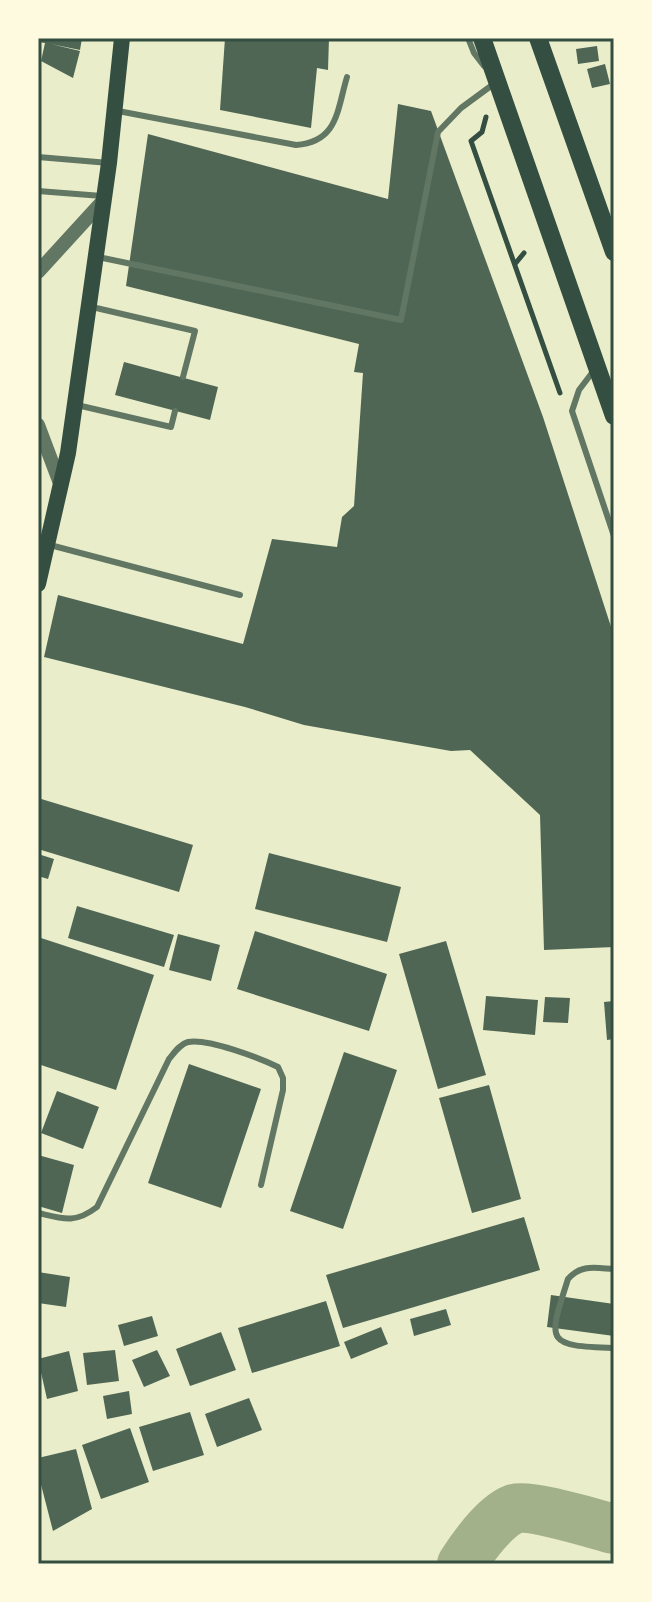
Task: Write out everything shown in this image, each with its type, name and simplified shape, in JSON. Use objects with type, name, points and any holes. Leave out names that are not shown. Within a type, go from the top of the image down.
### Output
[{"type":"main road","points":[[38,584],[61,486],[74,405],[109,163],[122,38]]},
{"type":"main road","points":[[482,38],[614,416]]},
{"type":"main road","points":[[538,38],[614,252]]},
{"type":"street","points":[[38,272],[102,199]]},
{"type":"street","points":[[38,425],[61,486]]},
{"type":"lane","points":[[95,256],[401,320],[438,132],[461,108],[497,82],[474,53],[468,38]]},
{"type":"lane","points":[[114,111],[296,145],[313,144],[332,128],[347,77]]},
{"type":"lane","points":[[38,157],[109,163]]},
{"type":"lane","points":[[38,191],[102,199]]},
{"type":"lane","points":[[88,306],[195,331],[183,377]]},
{"type":"lane","points":[[597,366],[579,390],[572,411],[611,518],[614,536]]},
{"type":"lane","points":[[74,405],[171,427],[175,411]]},
{"type":"lane","points":[[47,544],[240,595]]},
{"type":"lane","points":[[38,1213],[67,1220],[86,1216],[97,1207],[169,1059],[188,1042],[206,1042],[278,1067],[283,1078],[283,1090],[261,1185]]},
{"type":"lane","points":[[614,1269],[587,1267],[572,1275],[568,1279],[554,1325],[555,1333],[562,1342],[573,1347],[614,1348]]},
{"type":"path","points":[[482,132],[471,141],[558,390],[572,411]]},
{"type":"path","points":[[514,265],[524,253]]},
{"type":"building","points":[[38,38],[82,38],[80,50],[51,44],[80,51],[73,78],[41,61],[45,43],[38,42]]},
{"type":"building","points":[[225,38],[329,38],[328,70],[317,68],[311,128],[220,110]]},
{"type":"building","points":[[597,46],[599,61],[578,64],[576,49]]},
{"type":"building","points":[[605,64],[610,84],[592,88],[587,69]]},
{"type":"building","points":[[398,104],[431,111],[543,417],[614,636],[614,947],[544,950],[540,815],[470,750],[451,751],[304,725],[245,707],[44,657],[58,595],[243,644],[272,539],[337,547],[342,517],[354,506],[363,373],[354,372],[359,344],[126,286],[148,134],[388,199]]},
{"type":"building","points":[[124,362],[218,387],[210,420],[115,395]]},
{"type":"building","points":[[38,798],[193,845],[179,892],[38,849]]},
{"type":"building","points":[[269,853],[401,887],[387,942],[255,909]]},
{"type":"building","points":[[38,854],[54,859],[48,879],[38,876]]},
{"type":"building","points":[[77,906],[174,935],[164,967],[68,938]]},
{"type":"building","points":[[255,931],[387,974],[369,1031],[237,989]]},
{"type":"building","points":[[178,934],[220,945],[211,981],[169,970]]},
{"type":"building","points":[[38,937],[154,975],[116,1090],[38,1064]]},
{"type":"building","points":[[446,941],[486,1075],[438,1089],[399,954]]},
{"type":"building","points":[[486,996],[538,1000],[535,1035],[483,1030]]},
{"type":"building","points":[[545,997],[570,998],[568,1023],[543,1022]]},
{"type":"building","points":[[614,1001],[614,1039],[607,1040],[604,1002]]},
{"type":"building","points":[[344,1052],[397,1070],[343,1229],[290,1211]]},
{"type":"building","points":[[189,1064],[261,1089],[221,1208],[148,1183]]},
{"type":"building","points":[[489,1085],[521,1199],[472,1213],[439,1098]]},
{"type":"building","points":[[57,1091],[99,1107],[83,1149],[41,1133]]},
{"type":"building","points":[[38,1155],[74,1165],[62,1213],[38,1206]]},
{"type":"building","points":[[524,1217],[540,1270],[343,1328],[326,1275]]},
{"type":"building","points":[[38,1272],[70,1277],[66,1307],[38,1303]]},
{"type":"building","points":[[551,1295],[614,1304],[614,1336],[547,1327]]},
{"type":"building","points":[[326,1301],[340,1346],[252,1373],[238,1328]]},
{"type":"building","points":[[446,1309],[451,1325],[414,1336],[410,1319]]},
{"type":"building","points":[[152,1316],[158,1336],[124,1346],[118,1325]]},
{"type":"building","points":[[381,1327],[388,1344],[351,1359],[344,1342]]},
{"type":"building","points":[[221,1332],[236,1370],[190,1386],[176,1349]]},
{"type":"building","points":[[115,1350],[119,1381],[87,1385],[83,1353]]},
{"type":"building","points":[[157,1350],[170,1376],[144,1387],[132,1360]]},
{"type":"building","points":[[69,1351],[78,1391],[47,1399],[38,1359]]},
{"type":"building","points":[[129,1391],[132,1414],[107,1419],[103,1396]]},
{"type":"building","points":[[249,1398],[262,1430],[217,1447],[205,1414]]},
{"type":"building","points":[[190,1412],[204,1455],[153,1471],[139,1427]]},
{"type":"building","points":[[130,1428],[149,1482],[101,1499],[82,1445]]},
{"type":"building","points":[[76,1449],[92,1509],[53,1531],[38,1473],[38,1458]]},
{"type":"waterway","points":[[462,1564],[492,1525],[514,1509],[548,1512],[614,1529]]}]
